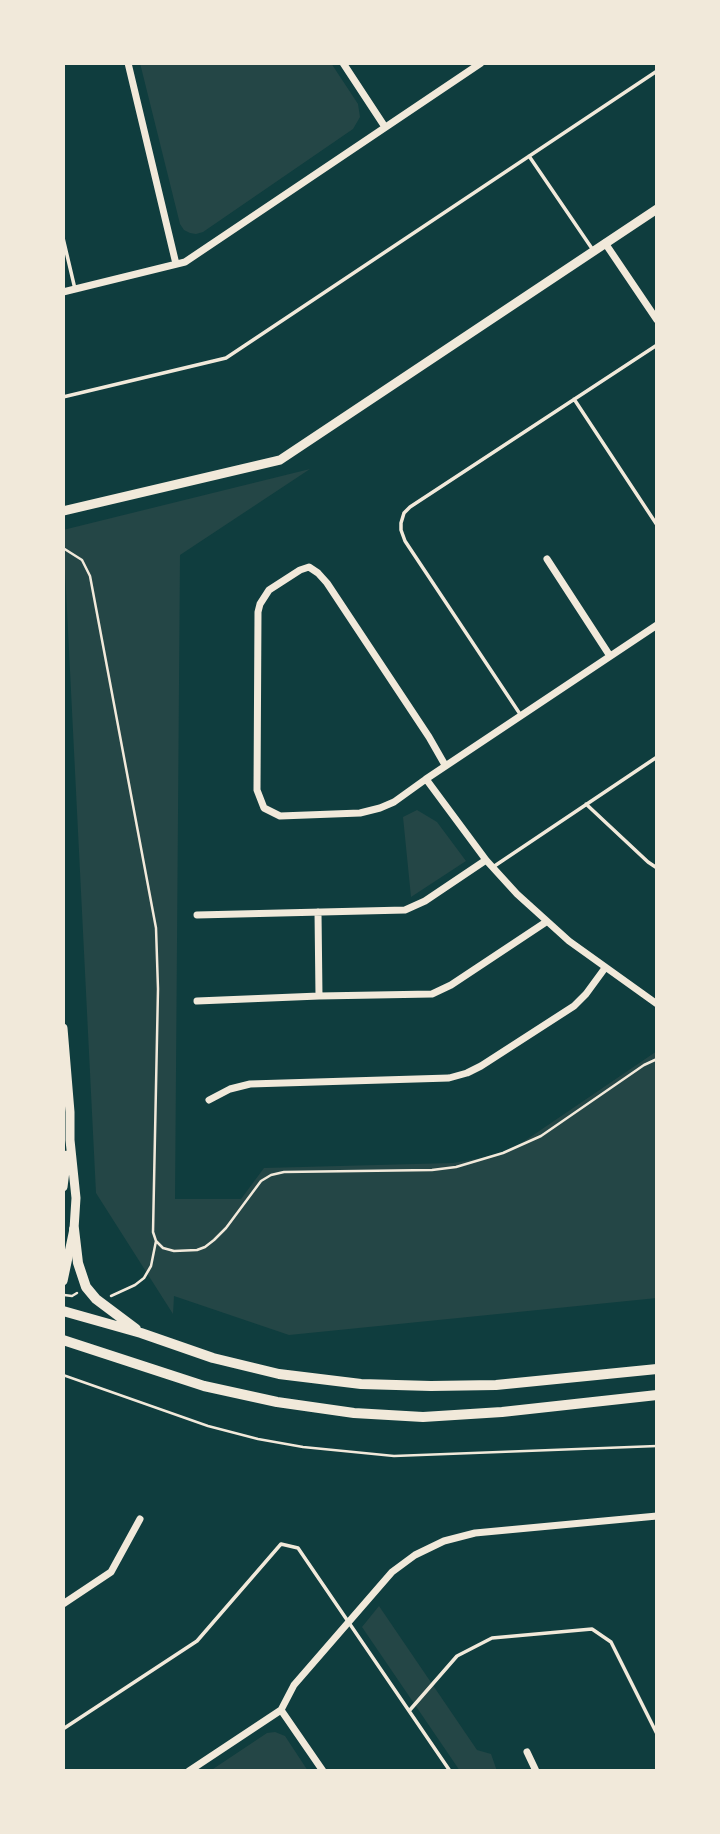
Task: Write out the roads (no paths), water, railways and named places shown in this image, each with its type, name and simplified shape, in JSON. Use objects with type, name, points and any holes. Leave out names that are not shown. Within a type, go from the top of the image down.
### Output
[{"type":"main road","points":[[74,1230],[78,1263],[86,1287],[96,1299],[141,1333]]},
{"type":"main road","points":[[63,1311],[141,1333],[213,1358],[279,1374],[361,1384],[496,1385],[657,1369]]},
{"type":"main road","points":[[63,1340],[205,1386],[277,1402],[354,1413],[423,1417],[502,1412],[657,1395]]},
{"type":"street","points":[[128,63],[176,264]]},
{"type":"street","points":[[343,63],[386,127]]},
{"type":"street","points":[[63,292],[185,262],[386,127],[469,66],[481,63]]},
{"type":"street","points":[[63,511],[280,460],[657,209]]},
{"type":"street","points":[[605,243],[657,320]]},
{"type":"street","points":[[547,559],[610,656]]},
{"type":"street","points":[[445,765],[429,737],[318,573],[309,567],[300,570],[269,590],[258,612],[257,790],[264,808],[280,816],[360,813],[394,802],[445,765],[657,625]]},
{"type":"street","points":[[426,779],[486,860],[517,894],[546,922],[657,1004]]},
{"type":"street","points":[[197,915],[405,909],[425,901],[486,860]]},
{"type":"street","points":[[318,912],[319,996]]},
{"type":"street","points":[[197,1000],[432,994],[546,922]]},
{"type":"street","points":[[209,1100],[230,1089],[250,1084],[449,1078],[467,1073],[574,1006],[605,968]]},
{"type":"street","points":[[63,1028],[76,1198],[74,1230],[63,1281]]},
{"type":"street","points":[[63,1187],[70,1140]]},
{"type":"street","points":[[188,1771],[281,1710],[294,1685],[348,1622],[392,1573],[415,1555],[444,1541],[475,1533],[657,1516]]},
{"type":"street","points":[[63,1604],[111,1572],[139,1519]]},
{"type":"street","points":[[281,1710],[323,1771]]},
{"type":"street","points":[[527,1752],[536,1771]]},
{"type":"lane","points":[[63,397],[226,358],[657,71]]},
{"type":"lane","points":[[529,156],[594,251]]},
{"type":"lane","points":[[63,238],[75,289]]},
{"type":"lane","points":[[521,716],[405,541],[401,530],[404,513],[657,345]]},
{"type":"lane","points":[[574,399],[657,525]]},
{"type":"lane","points":[[493,867],[657,757]]},
{"type":"lane","points":[[586,804],[657,868]]},
{"type":"lane","points":[[63,1729],[197,1641],[281,1544],[298,1548],[450,1771]]},
{"type":"lane","points":[[409,1711],[457,1656],[492,1638],[592,1629],[611,1642],[657,1734]]}]
